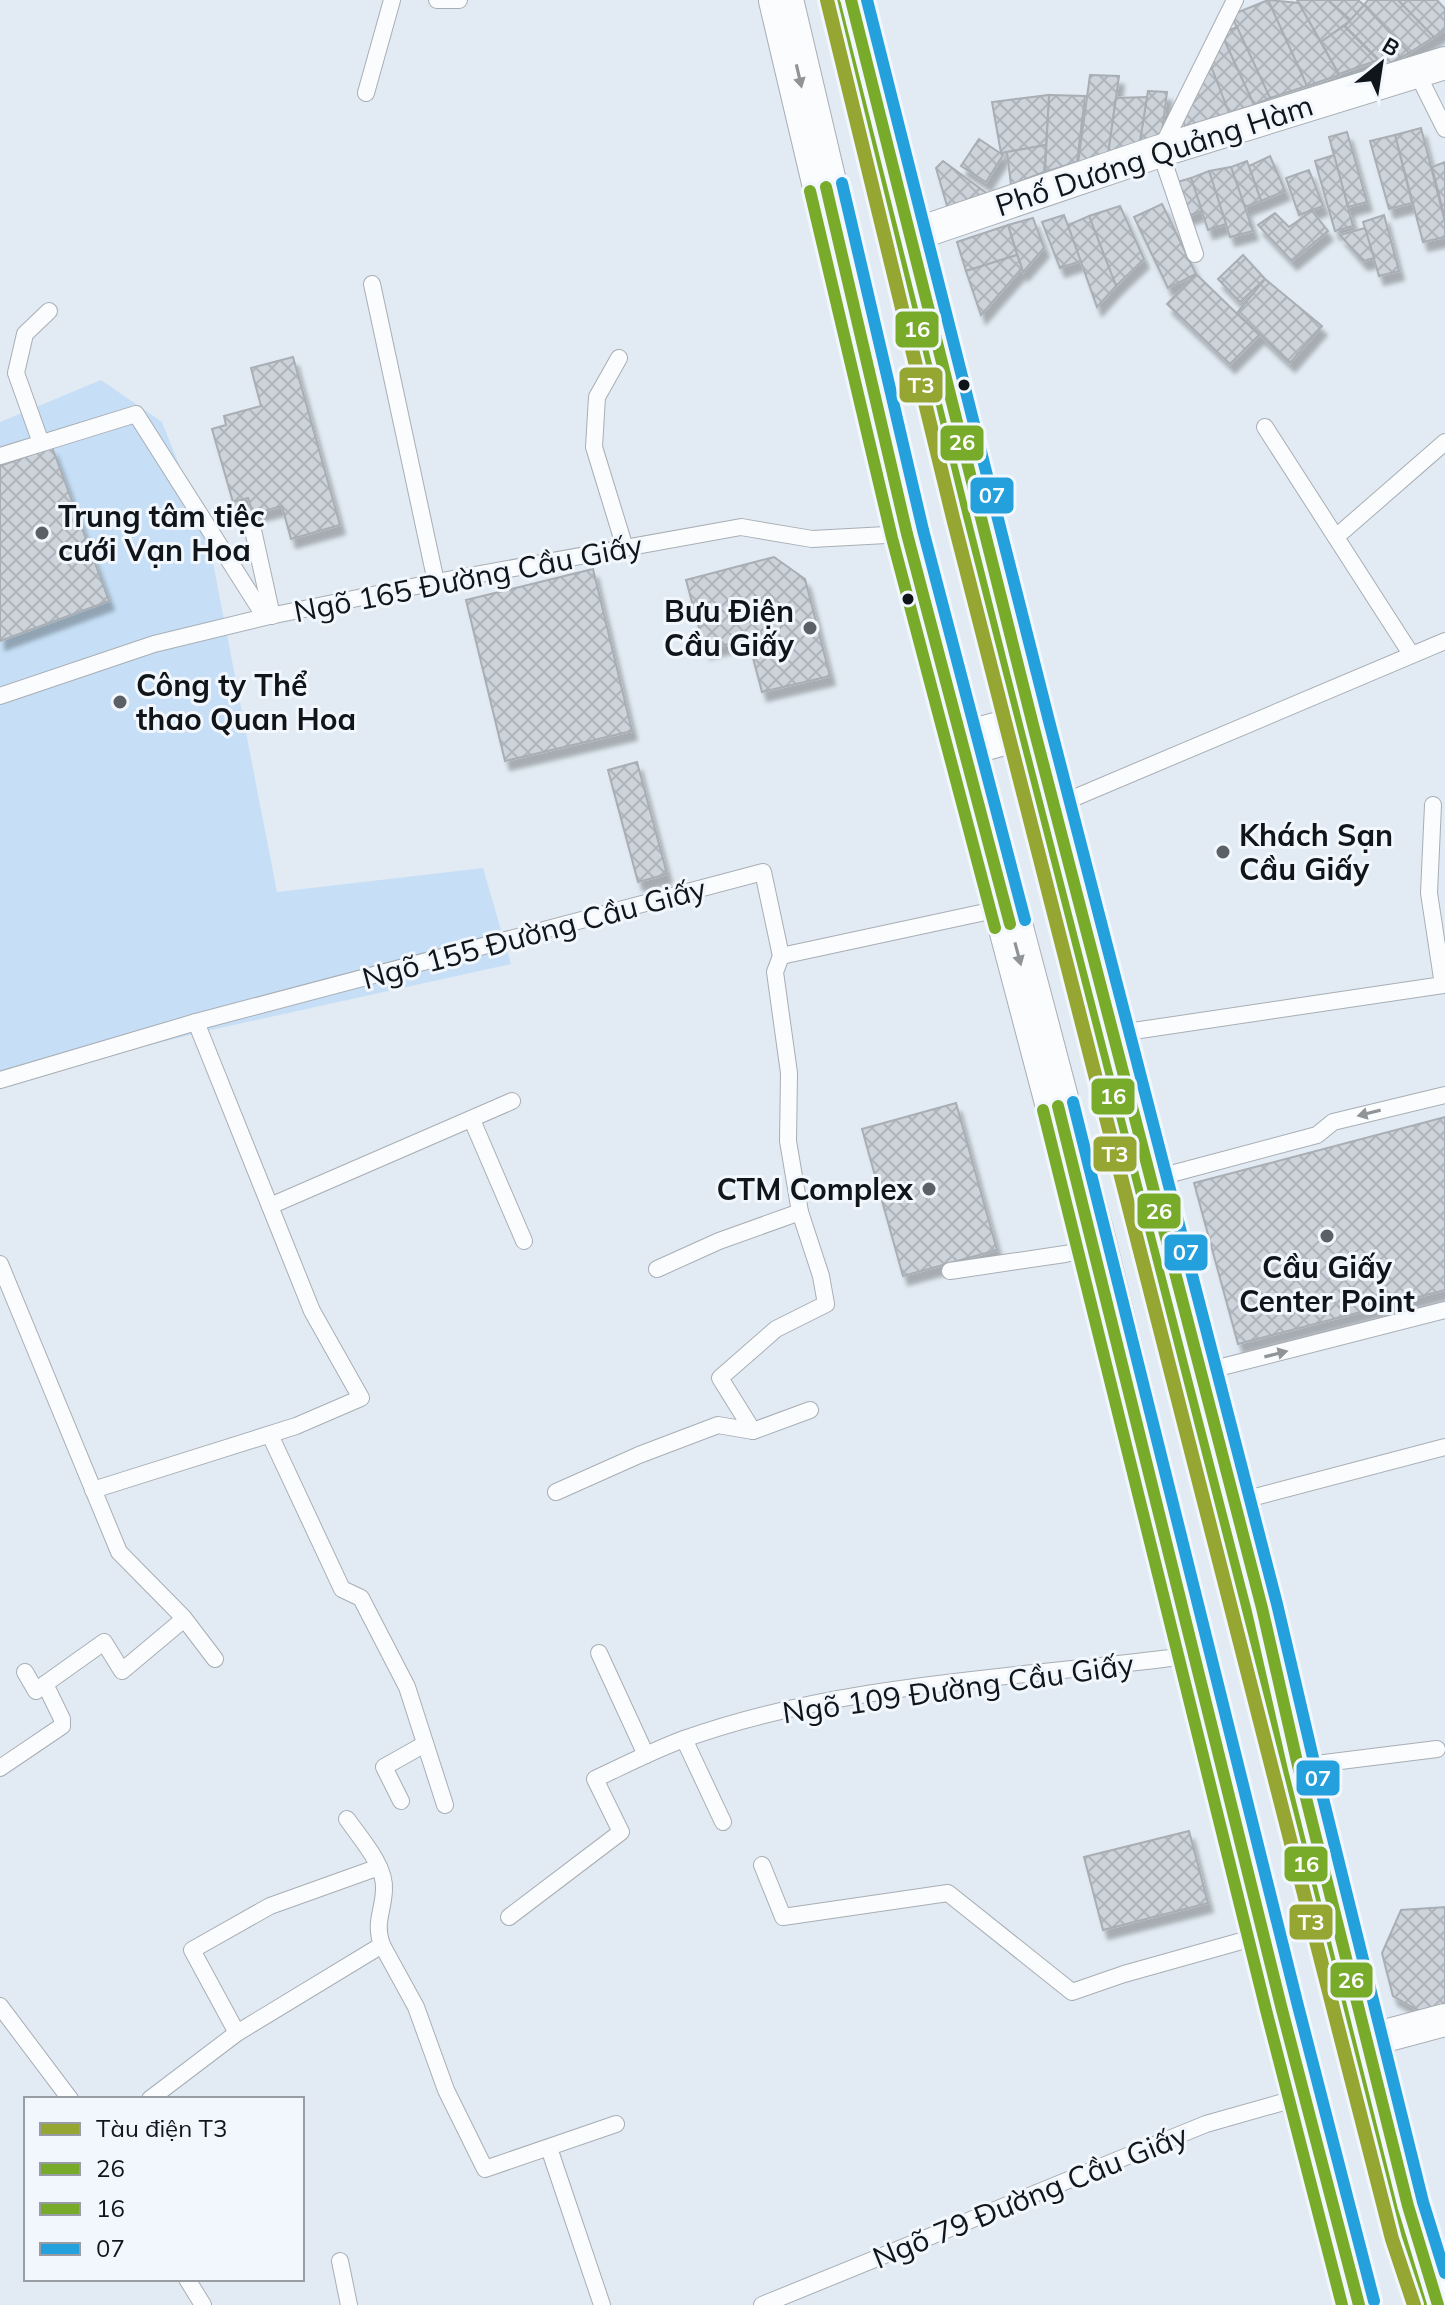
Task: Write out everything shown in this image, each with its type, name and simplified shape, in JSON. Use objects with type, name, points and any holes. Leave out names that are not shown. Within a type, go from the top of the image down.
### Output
[{"type":"main road","points":[[781,0],[907,534],[1094,1247],[1303,2097],[1359,2305]]},
{"type":"main road","points":[[851,0],[1053,806],[1262,1608],[1366,2041],[1416,2236],[1438,2305]]},
{"type":"main road","points":[[963,744],[1033,725]]},
{"type":"street","name":"Phố Dương Quảng Hàm","points":[[910,236],[1160,151],[1431,67]]},
{"type":"street","points":[[1366,2041],[1445,2020]]},
{"type":"lane","points":[[366,93],[392,0]]},
{"type":"lane","points":[[437,0],[459,0]]},
{"type":"lane","points":[[1195,254],[1160,151],[1235,0]]},
{"type":"lane","points":[[1431,67],[1445,129]]},
{"type":"lane","points":[[372,284],[436,582]]},
{"type":"lane","points":[[41,443],[16,373],[25,334],[49,311]]},
{"type":"lane","points":[[619,358],[597,397],[594,447],[625,548]]},
{"type":"lane","name":"Ngõ 165 Đường Cầu Giấy","points":[[0,456],[136,414],[268,617],[436,582],[741,527],[812,539],[907,534]]},
{"type":"lane","points":[[1265,427],[1411,654]]},
{"type":"lane","points":[[1336,537],[1445,442]]},
{"type":"lane","points":[[0,696],[154,644],[268,617],[253,530]]},
{"type":"lane","points":[[1053,806],[1445,641]]},
{"type":"lane","points":[[1112,1034],[1443,985],[1429,893],[1433,805]]},
{"type":"lane","name":"Ngõ 155 Đường Cầu Giấy","points":[[0,1080],[196,1022],[763,872],[781,956]]},
{"type":"lane","points":[[753,1431],[720,1378],[776,1329],[826,1304],[821,1276],[800,1212],[788,1141],[789,1073],[775,972],[781,956],[1006,908]]},
{"type":"lane","points":[[93,1490],[270,1435],[361,1398],[312,1311],[196,1022]]},
{"type":"lane","points":[[1151,1180],[1317,1135],[1333,1122],[1445,1095]]},
{"type":"lane","points":[[270,1206],[512,1101]]},
{"type":"lane","points":[[472,1120],[524,1241]]},
{"type":"lane","points":[[657,1269],[719,1241],[800,1212]]},
{"type":"lane","points":[[950,1271],[1094,1247]]},
{"type":"lane","points":[[0,1264],[119,1552],[184,1619],[215,1659]]},
{"type":"lane","points":[[1200,1373],[1445,1310]]},
{"type":"lane","points":[[556,1492],[639,1455],[718,1425],[753,1431],[810,1410]]},
{"type":"lane","points":[[270,1435],[342,1589],[361,1598],[407,1687],[445,1805]]},
{"type":"lane","points":[[1234,1502],[1445,1447]]},
{"type":"lane","points":[[25,1672],[36,1691],[104,1642],[122,1671],[184,1619]]},
{"type":"lane","points":[[599,1653],[646,1755]]},
{"type":"lane","name":"Ngõ 109 Đường Cầu Giấy","points":[[509,1917],[621,1832],[595,1779],[684,1739],[751,1718],[853,1697],[1196,1654]]},
{"type":"lane","points":[[0,1768],[62,1726],[62,1719],[45,1684]]},
{"type":"lane","points":[[684,1739],[723,1822]]},
{"type":"lane","points":[[401,1801],[384,1767],[425,1744]]},
{"type":"lane","points":[[1298,1766],[1437,1749]]},
{"type":"lane","points":[[347,1819],[379,1867],[385,1888],[376,1929],[382,1945],[416,2007],[446,2090],[485,2169],[616,2124]]},
{"type":"lane","points":[[762,1865],[783,1917],[948,1893],[1072,1992],[1138,1969],[1265,1935]]},
{"type":"lane","points":[[237,2033],[192,1950],[270,1906],[379,1867]]},
{"type":"lane","points":[[153,2097],[237,2033],[382,1945]]},
{"type":"lane","points":[[0,2006],[68,2097]]},
{"type":"lane","name":"Ngõ 79 Đường Cầu Giấy","points":[[762,2305],[1206,2124],[1303,2097]]},
{"type":"lane","points":[[549,2148],[602,2305]]},
{"type":"lane","points":[[340,2261],[349,2305]]},
{"type":"lane","points":[[188,2281],[203,2305]]},
{"type":"shaded area","name":"Công ty Thể thao Quan Hoa","points":[[101,380],[162,422],[208,537],[277,892],[483,868],[511,964],[202,1032],[0,1083],[0,422]]},
{"type":"building","points":[[1268,0],[1299,3],[1339,75],[1307,86]]},
{"type":"building","points":[[1268,0],[1307,86],[1270,98],[1231,15]]},
{"type":"building","points":[[1297,0],[1328,0],[1351,20],[1321,42]]},
{"type":"building","points":[[1328,0],[1358,0],[1364,5],[1351,20]]},
{"type":"building","points":[[1368,0],[1398,0],[1434,37],[1409,53],[1364,5]]},
{"type":"building","points":[[1398,0],[1437,0],[1445,9],[1445,30],[1434,37]]},
{"type":"building","points":[[1364,5],[1409,53],[1385,66],[1345,26]]},
{"type":"building","points":[[1344,26],[1378,60],[1339,74],[1321,42]]},
{"type":"building","points":[[1237,27],[1270,98],[1254,105],[1221,33]]},
{"type":"building","points":[[1221,33],[1254,105],[1229,113],[1207,57]]},
{"type":"building","points":[[1211,66],[1229,113],[1185,127],[1181,112]]},
{"type":"building","points":[[1090,75],[1119,76],[1108,155],[1078,163]]},
{"type":"building","points":[[1148,91],[1167,92],[1161,140],[1139,147]]},
{"type":"building","points":[[1049,95],[1085,96],[1077,162],[1045,172]]},
{"type":"building","points":[[1049,95],[1046,145],[1001,153],[992,102]]},
{"type":"building","points":[[1147,97],[1139,147],[1108,155],[1116,98]]},
{"type":"building","points":[[1421,128],[1445,222],[1445,237],[1423,242],[1395,135]]},
{"type":"building","points":[[1347,132],[1367,202],[1348,207],[1329,137]]},
{"type":"building","points":[[1395,135],[1412,203],[1389,209],[1370,141]]},
{"type":"building","points":[[979,139],[1003,155],[986,182],[961,166]]},
{"type":"building","points":[[1046,145],[1044,172],[1011,185],[1007,152]]},
{"type":"building","points":[[1334,155],[1353,226],[1335,231],[1315,161]]},
{"type":"building","points":[[1270,156],[1285,191],[1261,201],[1249,166]]},
{"type":"building","points":[[943,161],[989,195],[948,209],[936,168]]},
{"type":"building","points":[[1247,161],[1261,201],[1245,207],[1231,167]]},
{"type":"building","points":[[1445,162],[1445,219],[1432,167]]},
{"type":"building","points":[[1231,167],[1253,231],[1230,237],[1209,171]]},
{"type":"building","points":[[1309,170],[1323,206],[1299,215],[1286,178]]},
{"type":"building","points":[[1209,171],[1226,224],[1208,230],[1191,178]]},
{"type":"building","points":[[1191,178],[1202,211],[1185,217],[1174,183]]},
{"type":"building","points":[[1162,204],[1196,274],[1168,288],[1134,217]]},
{"type":"building","points":[[1120,206],[1144,259],[1116,286],[1089,216]]},
{"type":"building","points":[[1312,211],[1328,231],[1292,261],[1258,225],[1275,213],[1289,227]]},
{"type":"building","points":[[1064,215],[1081,261],[1060,268],[1042,222]]},
{"type":"building","points":[[1384,215],[1399,271],[1379,276],[1363,222]]},
{"type":"building","points":[[1089,216],[1116,286],[1097,307],[1068,225]]},
{"type":"building","points":[[1033,218],[1044,248],[1023,272],[1008,225]]},
{"type":"building","points":[[1008,225],[1017,255],[966,271],[957,242]]},
{"type":"building","points":[[1365,228],[1374,258],[1363,261],[1340,235]]},
{"type":"building","points":[[1017,255],[1022,268],[981,315],[966,271]]},
{"type":"building","points":[[1243,255],[1265,279],[1240,302],[1218,279]]},
{"type":"building","points":[[1196,274],[1259,335],[1230,364],[1167,304]]},
{"type":"building","points":[[1265,279],[1322,326],[1290,363],[1237,313]]},
{"type":"building","points":[[293,357],[340,525],[291,539],[282,506],[253,514],[248,498],[233,502],[212,429],[226,425],[224,416],[261,406],[251,368]]},
{"type":"building","name":"Trung tâm tiệc cưới Vạn Hoa","points":[[52,447],[109,601],[0,641],[0,466]]},
{"type":"building","points":[[774,557],[805,579],[830,676],[762,692],[748,639],[705,650],[686,580]]},
{"type":"building","points":[[593,569],[632,731],[505,761],[466,600]]},
{"type":"building","points":[[637,762],[667,874],[638,882],[608,770]]},
{"type":"building","name":"CTM Complex","points":[[956,1103],[997,1250],[903,1276],[862,1129]]},
{"type":"building","name":"Cầu Giấy Center Point","points":[[1445,1117],[1445,1290],[1238,1344],[1194,1183]]},
{"type":"building","points":[[1189,1831],[1208,1903],[1103,1930],[1084,1857]]},
{"type":"building","points":[[1445,1907],[1445,2008],[1424,2014],[1393,1996],[1382,1953],[1401,1910]]},
{"type":"metro line","name":"T3","points":[[827,0],[953,518],[1392,2239],[1414,2305]]},
{"type":"transit line","name":"26","points":[[851,0],[1033,725],[1262,1608],[1298,1766],[1408,2206],[1438,2305]]},
{"type":"transit line","name":"07","points":[[867,0],[1277,1604],[1423,2202],[1445,2273]]},
{"type":"transit line","name":"16","points":[[835,4],[1246,1612],[1282,1770],[1392,2210],[1421,2305]]},
{"type":"transit line","name":"07","points":[[842,183],[923,530],[1025,920]]},
{"type":"transit line","name":"26","points":[[826,187],[907,534],[1010,924]]},
{"type":"transit line","name":"16","points":[[810,191],[892,538],[995,928]]},
{"type":"transit line","name":"07","points":[[1073,1102],[1374,2301]]},
{"type":"transit line","name":"26","points":[[1058,1106],[1281,2006],[1359,2305]]},
{"type":"transit line","name":"16","points":[[1043,1110],[1342,2305]]},
{"type":"place","name":"Trung tâm tiệc cưới Vạn Hoa","points":[[42,533]]},
{"type":"place","name":"Bưu Điện Cầu Giấy","points":[[810,628]]},
{"type":"place","name":"Công ty Thể thao Quan Hoa","points":[[120,702]]},
{"type":"place","name":"Khách Sạn Cầu Giấy","points":[[1223,852]]},
{"type":"place","name":"CTM Complex","points":[[929,1189]]},
{"type":"place","name":"Cầu Giấy Center Point","points":[[1327,1236]]}]
